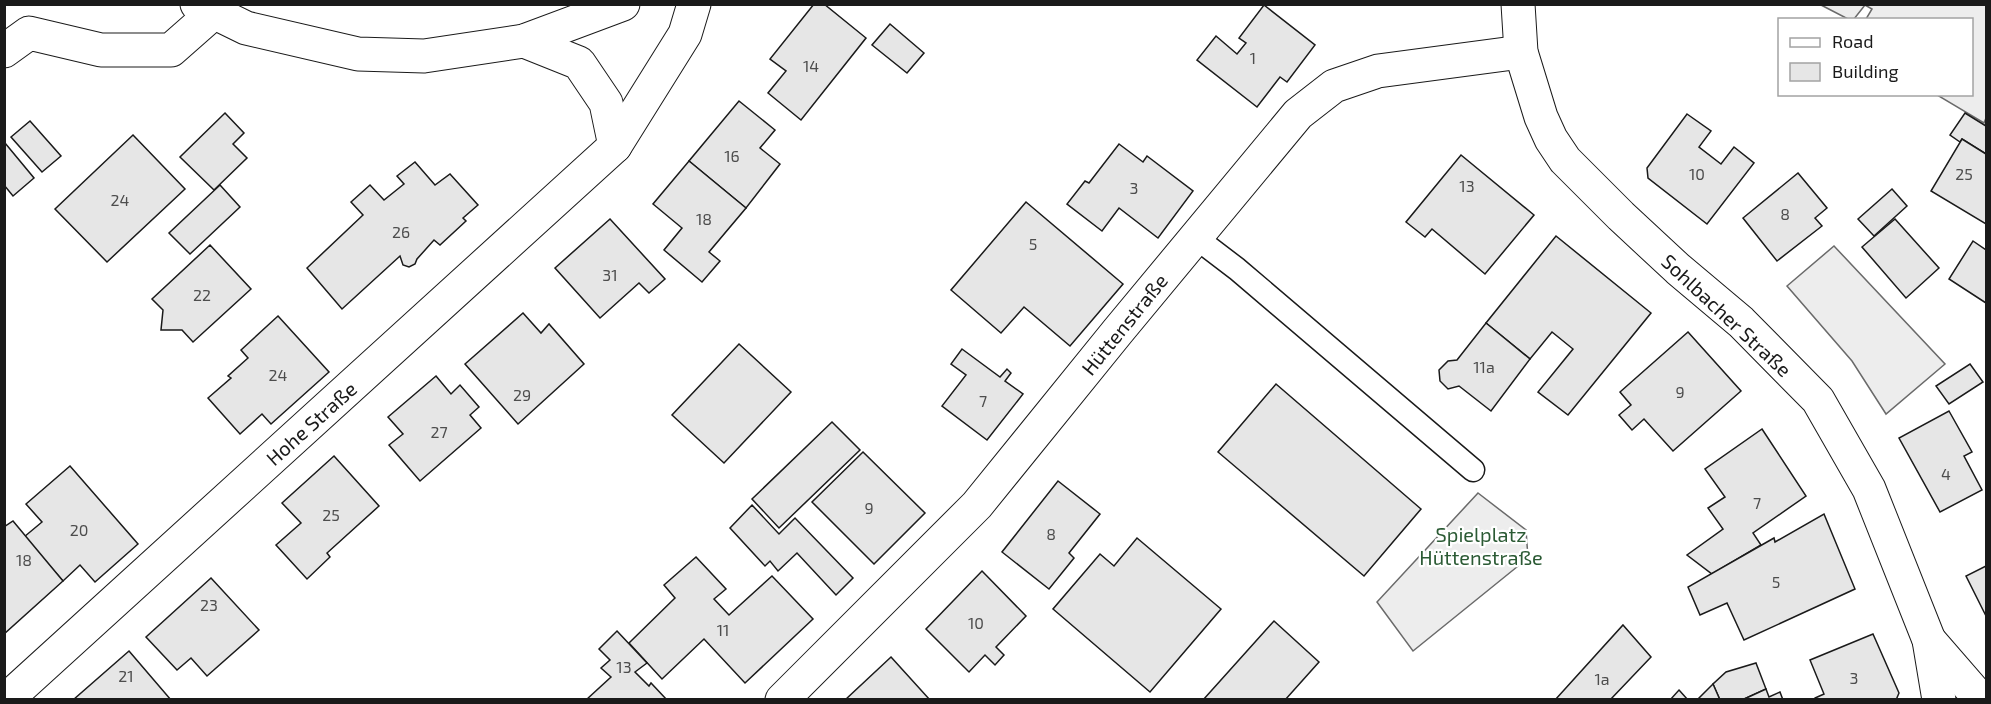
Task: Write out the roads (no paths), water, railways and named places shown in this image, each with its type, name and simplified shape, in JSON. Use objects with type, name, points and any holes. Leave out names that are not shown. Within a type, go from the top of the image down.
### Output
[{"type":"street","points":[[4,51],[29,33],[101,50],[171,50],[205,9],[246,28],[358,54],[424,56],[524,41],[623,4]]},
{"type":"street","name":"Hohe Straße","points":[[6,699],[615,146],[685,34],[694,4]]},
{"type":"street","name":"Sohlbacher Straße","points":[[1518,4],[1521,52],[1541,117],[1551,139],[1565,160],[1678,269],[1741,322],[1818,400],[1869,489],[1929,640],[1939,699]]},
{"type":"street","points":[[524,41],[579,63],[606,103],[615,146]]},
{"type":"street","name":"Hüttenstraße","points":[[783,699],[977,505],[1298,114],[1334,86],[1378,71],[1521,52]]},
{"type":"street","name":"Sohlbacher Straße","points":[[1929,640],[1981,699]]},
{"type":"lane","points":[[1195,237],[1237,269],[1473,470]]},
{"type":"park label","name":"Spielplatz Hüttenstraße","points":[[1481,546]]}]
